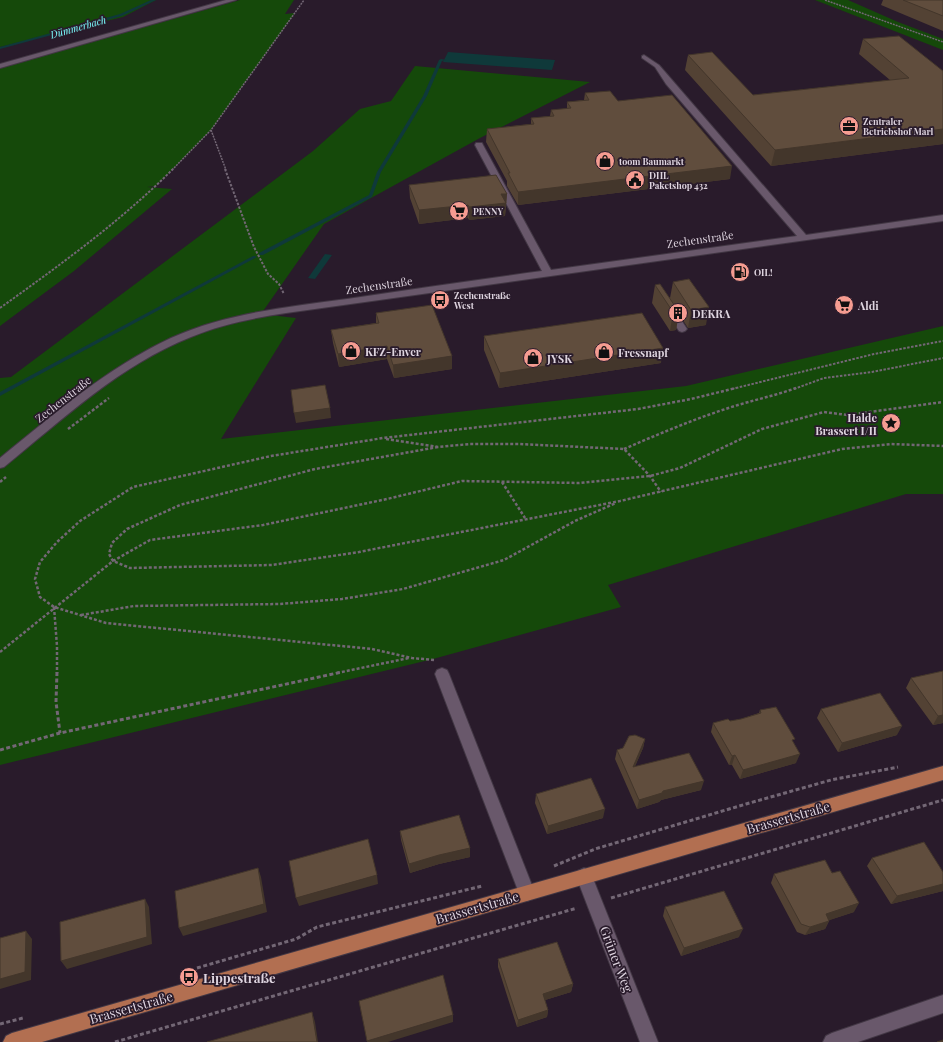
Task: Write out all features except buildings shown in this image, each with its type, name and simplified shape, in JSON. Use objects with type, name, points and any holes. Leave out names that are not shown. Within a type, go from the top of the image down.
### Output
[{"type":"main road","name":"Brassertstraße","points":[[12,1042],[943,773]]},
{"type":"street","points":[[0,66],[233,0]]},
{"type":"street","points":[[644,57],[657,66],[669,82],[803,237]]},
{"type":"street","points":[[479,145],[548,273]]},
{"type":"street","name":"Zechenstraße","points":[[0,464],[124,367],[175,340],[205,328],[240,318],[279,311],[943,218]]},
{"type":"street","points":[[663,300],[682,329]]},
{"type":"street","points":[[442,674],[527,893]]},
{"type":"street","name":"Grüner Weg","points":[[584,876],[649,1042]]},
{"type":"street","points":[[832,1042],[943,1004]]},
{"type":"path","points":[[0,308],[77,252],[150,191],[211,130],[304,0]]},
{"type":"path","points":[[825,0],[943,42]]},
{"type":"path","points":[[211,130],[254,247],[268,274],[279,284],[284,294]]},
{"type":"path","points":[[442,674],[433,659],[412,658],[372,649],[106,623],[78,616],[54,607],[40,597],[35,579],[40,562],[57,542],[80,521],[133,487],[271,456],[383,438],[638,409],[691,400],[874,354],[943,341]]},
{"type":"path","points":[[943,358],[872,372],[824,378],[774,396],[682,424],[624,449],[519,444],[470,444],[438,447],[315,469],[252,484],[180,505],[126,529],[112,543],[110,554],[113,561],[130,568],[272,565],[366,550],[524,518],[620,501],[842,449],[891,444],[943,446]]},
{"type":"path","points":[[63,433],[113,394]]},
{"type":"path","points":[[0,652],[113,561],[150,540],[263,525],[387,499],[462,481],[580,482],[650,476],[680,468],[762,429],[804,419],[824,412],[847,415],[943,402]]},
{"type":"path","points":[[383,438],[438,447]]},
{"type":"path","points":[[624,449],[650,476],[661,492]]},
{"type":"path","points":[[0,482],[6,477]]},
{"type":"path","points":[[502,482],[524,518]]},
{"type":"path","points":[[78,616],[134,606],[280,604],[342,599],[403,589],[504,560],[575,521],[620,501]]},
{"type":"path","points":[[54,607],[57,646],[56,702],[60,733]]},
{"type":"path","points":[[0,750],[60,733],[412,658]]},
{"type":"path","points":[[553,866],[595,849],[754,802],[831,780],[902,766]]},
{"type":"path","points":[[115,1042],[595,903],[943,800]]},
{"type":"path","points":[[191,969],[296,939],[317,927],[486,885]]},
{"type":"green space","points":[[0,0],[156,0],[123,17],[0,47]]},
{"type":"green space","points":[[240,0],[294,0],[285,14],[295,13],[211,130],[156,186],[147,187],[172,189],[74,271],[0,326],[0,68]]},
{"type":"green space","points":[[815,0],[848,0],[898,22],[943,39],[943,50]]},
{"type":"green space","points":[[415,66],[590,82],[480,138],[324,224],[261,314],[296,318],[221,439],[686,386],[943,326],[943,494],[906,494],[608,585],[621,607],[433,659],[0,765],[0,378],[11,377],[313,151],[360,109],[391,101]]},
{"type":"shaded area","points":[[448,52],[555,60],[552,70],[443,62]]},
{"type":"shaded area","points":[[325,254],[332,255],[315,279],[308,278]]},
{"type":"waterway","name":"Dümmerbach","points":[[0,48],[121,15],[154,0]]},
{"type":"waterway","points":[[261,254],[371,196],[379,172],[425,96],[441,60],[444,60]]},
{"type":"waterway","points":[[0,394],[255,257]]},
{"type":"place","name":"Zentraler Betriebshof Marl","points":[[849,126]]},
{"type":"place","name":"toom Baumarkt","points":[[605,161]]},
{"type":"place","name":"DHL Paketshop 432","points":[[635,180]]},
{"type":"place","name":"PENNY","points":[[459,211]]},
{"type":"place","name":"OIL!","points":[[740,272]]},
{"type":"place","name":"Zechenstraße West","points":[[440,300]]},
{"type":"place","name":"Aldi","points":[[844,305]]},
{"type":"place","name":"DEKRA","points":[[678,313]]},
{"type":"place","name":"KFZ-Enver","points":[[351,351]]},
{"type":"place","name":"Fressnapf","points":[[604,352]]},
{"type":"place","name":"JYSK","points":[[533,358]]},
{"type":"place","name":"Halde Brassert I/II","points":[[891,423]]},
{"type":"place","name":"Lippestraße","points":[[189,977]]}]
